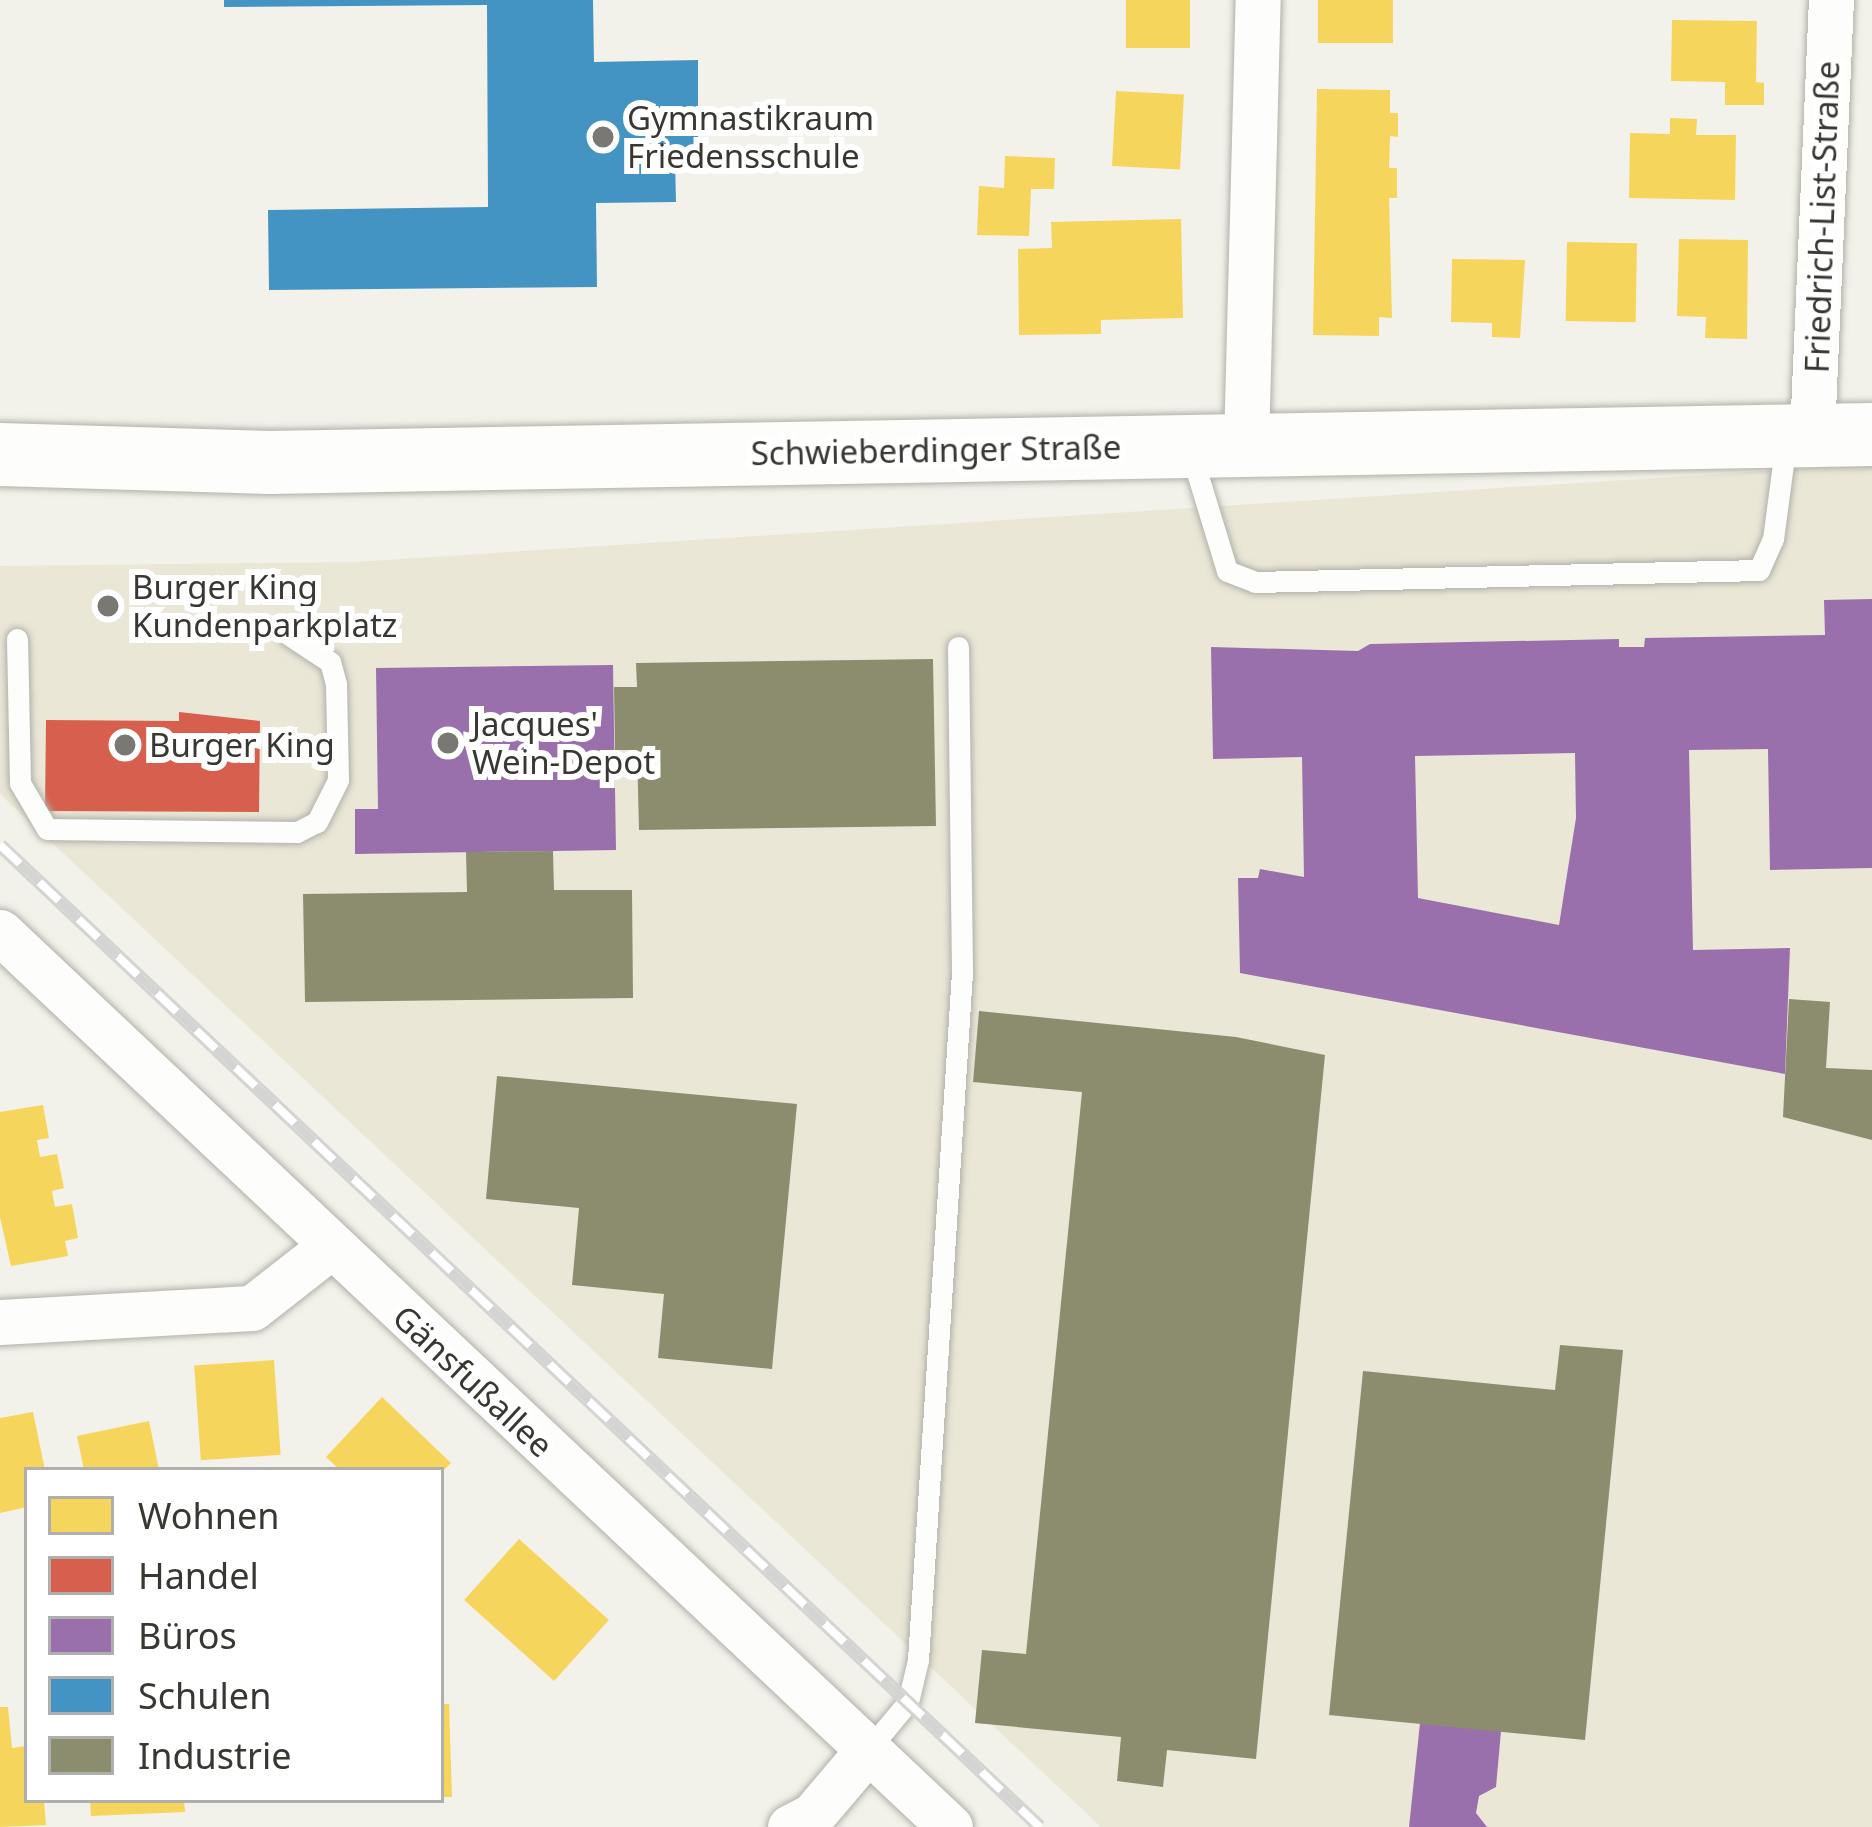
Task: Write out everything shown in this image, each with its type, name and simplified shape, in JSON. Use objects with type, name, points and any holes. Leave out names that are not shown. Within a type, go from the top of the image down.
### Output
[{"type":"main road","name":"Schwieberdinger Straße","points":[[0,454],[269,462],[1824,434]]},
{"type":"street","points":[[1217,445],[1258,0]]},
{"type":"street","name":"Friedrich-List-Straße","points":[[1824,434],[1831,0]]},
{"type":"street","name":"Gänsfußallee","points":[[0,932],[950,1827]]},
{"type":"street","points":[[0,1322],[252,1308],[330,1247]]},
{"type":"street","points":[[790,1827],[812,1816],[868,1750]]},
{"type":"lane","points":[[1217,445],[1227,571],[1255,582],[1759,571],[1824,434]]},
{"type":"lane","points":[[17,639],[20,783],[46,829],[297,832],[330,805],[338,780],[336,684],[330,662],[289,635]]},
{"type":"lane","points":[[868,1750],[908,1702],[918,1660],[962,972],[958,646]]},
{"type":"shaded area","points":[[1872,464],[1872,1827],[1101,1827],[0,794],[0,566],[355,562]]},
{"type":"building: Wohnen","points":[[1126,0],[1190,0],[1190,48],[1126,48]]},
{"type":"building: Wohnen","points":[[1318,0],[1393,0],[1393,43],[1318,43]]},
{"type":"building: Wohnen","points":[[1672,20],[1757,21],[1756,82],[1764,83],[1764,105],[1725,105],[1725,82],[1671,81]]},
{"type":"building: Wohnen","points":[[1317,89],[1390,90],[1390,113],[1398,113],[1398,137],[1390,136],[1389,168],[1397,168],[1397,198],[1389,198],[1392,318],[1379,317],[1379,336],[1313,335]]},
{"type":"building: Wohnen","points":[[1116,91],[1184,95],[1180,169],[1112,166]]},
{"type":"building: Wohnen","points":[[1670,118],[1697,119],[1696,135],[1736,135],[1735,200],[1629,198],[1630,133],[1670,134]]},
{"type":"building: Wohnen","points":[[1005,156],[1055,158],[1054,189],[1031,189],[1029,236],[977,235],[979,186],[1004,188]]},
{"type":"building: Wohnen","points":[[1181,219],[1183,318],[1101,320],[1101,334],[1019,335],[1018,249],[1052,248],[1051,222]]},
{"type":"building: Wohnen","points":[[1679,239],[1748,240],[1747,339],[1705,338],[1706,317],[1677,316]]},
{"type":"building: Wohnen","points":[[1567,242],[1637,243],[1636,322],[1566,321]]},
{"type":"building: Wohnen","points":[[1452,259],[1525,260],[1520,338],[1492,337],[1492,323],[1451,322]]},
{"type":"building: Wohnen","points":[[43,1105],[49,1138],[37,1140],[40,1157],[57,1154],[64,1188],[52,1191],[55,1207],[72,1204],[78,1238],[65,1241],[68,1256],[11,1266],[0,1217],[0,1112]]},
{"type":"building: Wohnen","points":[[274,1360],[281,1455],[201,1460],[194,1366]]},
{"type":"building: Wohnen","points":[[382,1397],[451,1463],[444,1470],[337,1467],[326,1457]]},
{"type":"building: Wohnen","points":[[33,1412],[44,1467],[24,1467],[24,1508],[0,1513],[0,1418]]},
{"type":"building: Wohnen","points":[[149,1421],[158,1467],[83,1467],[77,1436]]},
{"type":"building: Wohnen","points":[[519,1539],[609,1620],[554,1681],[464,1600]]},
{"type":"building: Wohnen","points":[[444,1704],[449,1704],[452,1797],[444,1797]]},
{"type":"building: Wohnen","points":[[0,1707],[8,1707],[12,1748],[24,1746],[24,1803],[44,1803],[46,1825],[0,1827]]},
{"type":"building: Wohnen","points":[[90,1803],[184,1803],[185,1812],[91,1816]]},
{"type":"building: Handel","points":[[179,712],[260,721],[259,812],[45,811],[46,720],[179,721]]},
{"type":"building: Büros","points":[[1872,599],[1872,868],[1770,870],[1768,749],[1689,750],[1693,950],[1790,948],[1785,1074],[1240,973],[1238,878],[1258,878],[1260,869],[1304,877],[1302,757],[1213,759],[1211,647],[1358,651],[1370,644],[1619,639],[1619,647],[1644,647],[1645,638],[1825,635],[1824,600]],"holes":[[[1575,753],[1576,818],[1559,925],[1418,898],[1415,756]]]},
{"type":"building: Büros","points":[[613,665],[616,850],[355,854],[355,809],[378,809],[376,668]]},
{"type":"building: Büros","points":[[1420,1723],[1501,1731],[1496,1787],[1479,1796],[1476,1813],[1487,1827],[1409,1827]]},
{"type":"building: Schulen","points":[[224,0],[593,0],[594,62],[698,60],[698,158],[675,159],[676,202],[596,203],[597,287],[269,290],[268,210],[488,207],[487,5],[224,7]]},
{"type":"building: Industrie","points":[[933,659],[936,826],[639,830],[637,750],[615,750],[614,687],[637,687],[636,663]]},
{"type":"building: Industrie","points":[[553,851],[554,890],[632,890],[633,998],[305,1002],[303,894],[467,892],[466,852]]},
{"type":"building: Industrie","points":[[1789,999],[1830,1002],[1826,1068],[1872,1070],[1872,1140],[1783,1117]]},
{"type":"building: Industrie","points":[[979,1011],[1236,1037],[1325,1055],[1256,1759],[1167,1750],[1163,1787],[1117,1781],[1121,1737],[975,1723],[982,1650],[1026,1654],[1082,1092],[973,1082]]},
{"type":"building: Industrie","points":[[497,1076],[797,1104],[772,1369],[658,1358],[664,1294],[572,1285],[579,1208],[486,1199]]},
{"type":"building: Industrie","points":[[1560,1345],[1623,1350],[1585,1740],[1329,1715],[1363,1371],[1555,1390]]},
{"type":"railway","points":[[0,845],[1040,1827]]},
{"type":"place","name":"Gymnastikraum Friedensschule","points":[[603,137]]},
{"type":"place","name":"Burger King Kundenparkplatz","points":[[108,606]]},
{"type":"place","name":"Jacques' Wein-Depot","points":[[448,743]]},
{"type":"place","name":"Burger King","points":[[125,745]]}]
